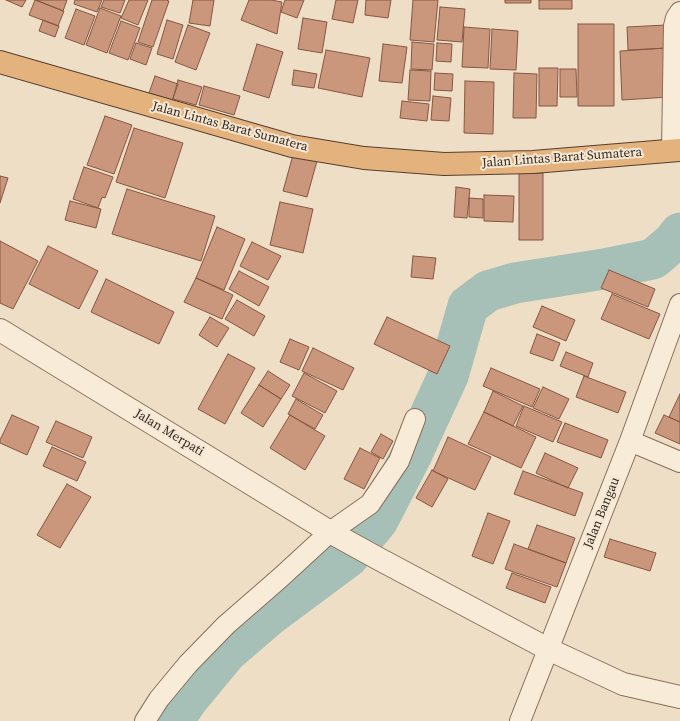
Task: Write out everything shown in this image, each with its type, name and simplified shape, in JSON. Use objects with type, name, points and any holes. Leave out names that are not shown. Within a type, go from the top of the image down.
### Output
[{"type":"highway","name":"Jalan Lintas Barat Sumatera","points":[[0,62],[292,146],[364,158],[444,164],[533,162],[677,150]]},
{"type":"street","points":[[677,150],[674,26],[676,18],[680,12]]},
{"type":"street","name":"Jalan Bangau","points":[[520,721],[630,441],[680,304]]},
{"type":"street","name":"Jalan Merpati","points":[[0,330],[334,534],[379,559],[548,649],[623,684],[680,697]]},
{"type":"street","points":[[145,721],[159,699],[188,664],[226,626],[280,578],[370,504],[399,461],[415,419]]},
{"type":"street","points":[[630,441],[680,462]]},
{"type":"building","points":[[6,0],[26,0],[22,7]]},
{"type":"building","points":[[35,0],[64,11],[58,26],[29,15]]},
{"type":"building","points":[[36,0],[67,0],[63,11]]},
{"type":"building","points":[[75,0],[102,0],[97,12],[74,4]]},
{"type":"building","points":[[104,0],[125,0],[120,13],[101,7]]},
{"type":"building","points":[[129,0],[148,0],[138,25],[121,18]]},
{"type":"building","points":[[152,0],[169,1],[153,47],[138,42]]},
{"type":"building","points":[[193,0],[214,0],[210,26],[189,23]]},
{"type":"building","points":[[249,0],[271,0],[282,2],[277,34],[241,20]]},
{"type":"building","points":[[285,0],[304,0],[297,18],[281,12]]},
{"type":"building","points":[[336,0],[358,0],[353,23],[332,19]]},
{"type":"building","points":[[366,0],[391,0],[388,18],[365,15]]},
{"type":"building","points":[[413,0],[438,0],[434,42],[410,40]]},
{"type":"building","points":[[505,0],[531,0],[531,3],[505,3]]},
{"type":"building","points":[[539,0],[572,0],[572,9],[539,9]]},
{"type":"building","points":[[440,7],[465,9],[462,42],[437,40]]},
{"type":"building","points":[[100,8],[121,16],[107,53],[86,45]]},
{"type":"building","points":[[76,9],[95,16],[84,45],[65,38]]},
{"type":"building","points":[[303,18],[327,22],[322,53],[298,49]]},
{"type":"building","points":[[43,20],[59,26],[55,37],[39,31]]},
{"type":"building","points":[[167,20],[183,25],[173,59],[157,54]]},
{"type":"building","points":[[121,21],[140,28],[128,60],[109,53]]},
{"type":"building","points":[[578,24],[614,24],[614,106],[578,106]]},
{"type":"building","points":[[188,25],[210,33],[196,70],[175,62]]},
{"type":"building","points":[[666,25],[667,48],[628,50],[627,27]]},
{"type":"building","points":[[464,27],[490,29],[488,68],[462,67]]},
{"type":"building","points":[[492,29],[518,31],[516,70],[490,69]]},
{"type":"building","points":[[412,42],[434,44],[432,70],[411,69]]},
{"type":"building","points":[[136,43],[152,48],[146,65],[130,59]]},
{"type":"building","points":[[437,43],[452,44],[451,62],[436,61]]},
{"type":"building","points":[[257,44],[283,52],[269,98],[243,90]]},
{"type":"building","points":[[383,44],[407,47],[402,83],[379,81]]},
{"type":"building","points":[[667,48],[669,97],[622,100],[620,51]]},
{"type":"building","points":[[326,50],[370,58],[362,97],[318,88]]},
{"type":"building","points":[[539,68],[558,68],[557,106],[539,106]]},
{"type":"building","points":[[560,69],[576,69],[577,97],[560,97]]},
{"type":"building","points":[[294,70],[317,74],[314,88],[292,85]]},
{"type":"building","points":[[410,70],[431,71],[430,101],[408,100]]},
{"type":"building","points":[[435,73],[453,74],[452,91],[434,90]]},
{"type":"building","points":[[514,73],[537,74],[536,118],[513,118]]},
{"type":"building","points":[[155,76],[178,84],[172,101],[149,93]]},
{"type":"building","points":[[178,80],[202,87],[196,105],[173,99]]},
{"type":"building","points":[[465,81],[494,82],[493,134],[464,133]]},
{"type":"building","points":[[204,86],[240,96],[234,115],[199,105]]},
{"type":"building","points":[[433,96],[451,98],[449,121],[431,120]]},
{"type":"building","points":[[402,101],[429,104],[427,121],[400,118]]},
{"type":"building","points":[[105,116],[132,125],[114,174],[87,165]]},
{"type":"building","points":[[134,128],[183,143],[165,198],[116,182]]},
{"type":"building","points":[[293,155],[317,161],[307,197],[283,191]]},
{"type":"building","points":[[84,167],[113,177],[105,198],[102,197],[98,208],[73,199]]},
{"type":"building","points":[[519,173],[543,173],[543,240],[519,240]]},
{"type":"building","points":[[0,176],[8,178],[0,203]]},
{"type":"building","points":[[456,187],[470,189],[467,218],[454,217]]},
{"type":"building","points":[[127,189],[215,216],[201,261],[112,234]]},
{"type":"building","points":[[484,195],[514,196],[513,222],[484,221]]},
{"type":"building","points":[[469,198],[483,199],[483,218],[469,217]]},
{"type":"building","points":[[70,201],[101,209],[96,228],[65,220]]},
{"type":"building","points":[[280,202],[313,209],[303,253],[270,245]]},
{"type":"building","points":[[217,227],[245,239],[224,290],[196,278]]},
{"type":"building","points":[[0,241],[38,261],[13,309],[0,303]]},
{"type":"building","points":[[252,242],[281,256],[268,280],[240,266]]},
{"type":"building","points":[[48,246],[98,271],[79,309],[29,284]]},
{"type":"building","points":[[413,256],[436,258],[433,279],[411,277]]},
{"type":"building","points":[[609,270],[655,289],[648,307],[601,288]]},
{"type":"building","points":[[239,271],[269,287],[259,306],[229,289]]},
{"type":"building","points":[[196,278],[233,295],[222,319],[184,302]]},
{"type":"building","points":[[106,279],[174,312],[159,344],[91,312]]},
{"type":"building","points":[[612,294],[660,314],[649,339],[601,319]]},
{"type":"building","points":[[237,300],[265,316],[254,336],[225,319]]},
{"type":"building","points":[[542,306],[575,320],[566,341],[533,327]]},
{"type":"building","points":[[210,317],[229,328],[217,347],[199,335]]},
{"type":"building","points":[[387,317],[450,346],[437,374],[374,344]]},
{"type":"building","points":[[537,334],[560,343],[553,361],[530,353]]},
{"type":"building","points":[[290,339],[309,347],[299,370],[280,362]]},
{"type":"building","points":[[313,348],[354,368],[343,390],[302,371]]},
{"type":"building","points":[[566,352],[593,363],[588,377],[560,366]]},
{"type":"building","points":[[228,354],[255,368],[225,424],[198,409]]},
{"type":"building","points":[[491,368],[540,389],[532,407],[483,386]]},
{"type":"building","points":[[268,371],[290,385],[281,399],[259,385]]},
{"type":"building","points":[[304,373],[337,391],[325,413],[292,396]]},
{"type":"building","points":[[584,376],[626,392],[618,413],[576,397]]},
{"type":"building","points":[[259,385],[281,399],[263,427],[241,413]]},
{"type":"building","points":[[543,387],[569,399],[559,419],[533,408]]},
{"type":"building","points":[[493,391],[523,406],[513,426],[484,412]]},
{"type":"building","points":[[680,394],[680,422],[669,417]]},
{"type":"building","points":[[296,399],[323,415],[315,429],[288,414]]},
{"type":"building","points":[[524,406],[562,422],[553,442],[516,426]]},
{"type":"building","points":[[484,412],[536,437],[521,468],[468,444]]},
{"type":"building","points":[[12,415],[39,427],[27,455],[0,443]]},
{"type":"building","points":[[290,415],[325,436],[305,470],[270,448]]},
{"type":"building","points":[[664,415],[680,422],[680,444],[655,433]]},
{"type":"building","points":[[56,421],[92,437],[83,458],[46,442]]},
{"type":"building","points":[[565,423],[608,440],[601,458],[557,442]]},
{"type":"building","points":[[381,434],[393,441],[383,459],[371,452]]},
{"type":"building","points":[[448,437],[491,457],[475,490],[433,471]]},
{"type":"building","points":[[52,447],[86,462],[77,481],[43,466]]},
{"type":"building","points":[[360,448],[380,458],[364,489],[344,479]]},
{"type":"building","points":[[545,453],[578,468],[568,488],[536,473]]},
{"type":"building","points":[[432,470],[448,479],[432,507],[416,498]]},
{"type":"building","points":[[523,471],[583,493],[575,516],[514,494]]},
{"type":"building","points":[[67,484],[91,497],[60,548],[37,535]]},
{"type":"building","points":[[488,513],[510,521],[493,564],[472,556]]},
{"type":"building","points":[[537,525],[575,538],[566,563],[528,549]]},
{"type":"building","points":[[610,539],[656,553],[650,571],[604,557]]},
{"type":"building","points":[[514,544],[566,563],[557,587],[505,569]]},
{"type":"building","points":[[512,573],[551,587],[545,603],[506,588]]},
{"type":"waterway","points":[[173,721],[188,699],[227,652],[270,615],[348,557],[378,520],[412,454],[448,376],[468,306],[488,291],[515,283],[604,269],[653,259],[673,242],[680,233]]}]
